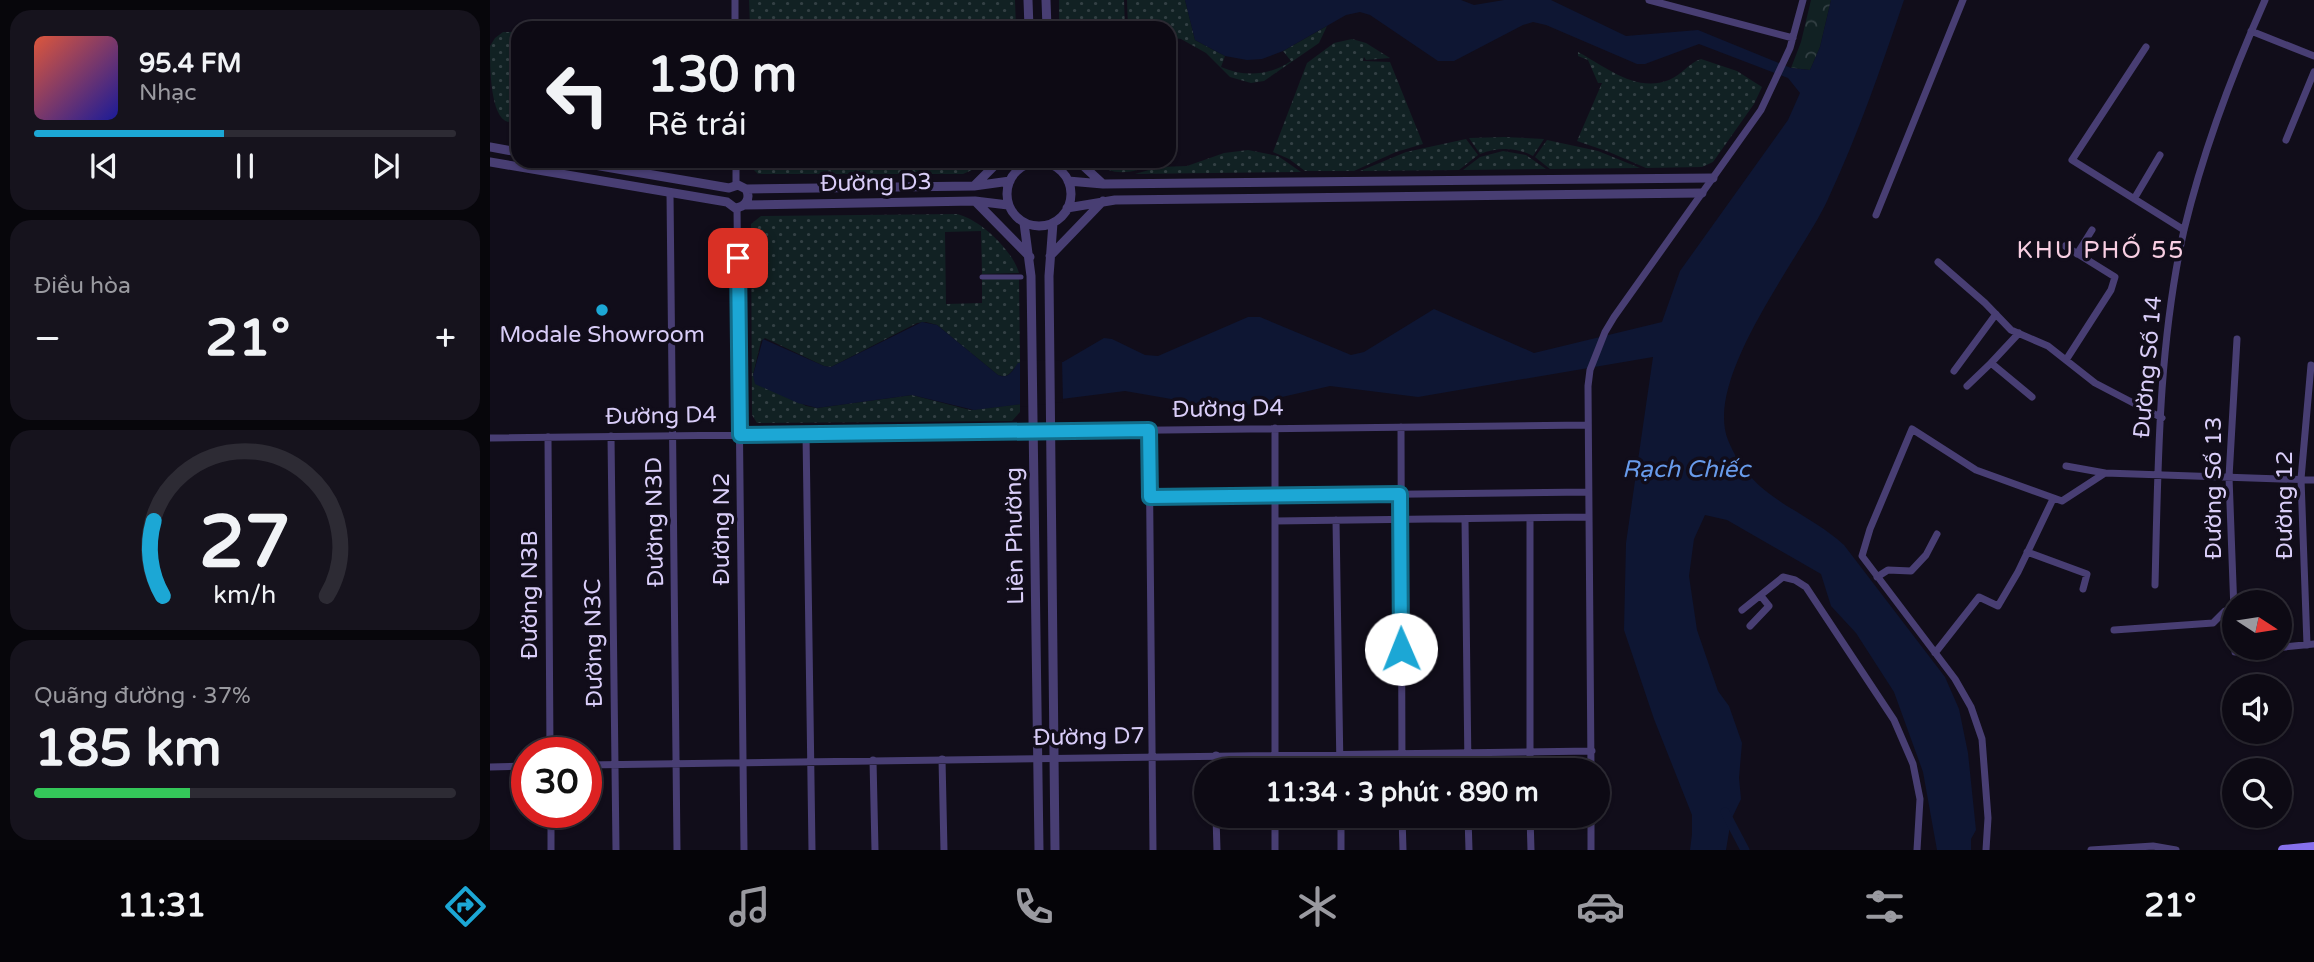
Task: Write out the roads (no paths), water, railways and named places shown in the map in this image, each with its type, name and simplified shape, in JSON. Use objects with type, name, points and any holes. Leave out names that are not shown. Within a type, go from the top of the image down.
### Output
[{"type":"main road","points":[[2283,850],[2314,847]]},
{"type":"street","points":[[735,0],[735,21]]},
{"type":"street","points":[[1028,0],[1028,21]]},
{"type":"street","points":[[1046,0],[1047,21]]},
{"type":"street","points":[[1649,0],[1793,38]]},
{"type":"street","points":[[1592,758],[1588,517],[1590,370],[1605,332],[1756,118],[1793,38],[1802,0]]},
{"type":"street","points":[[1876,215],[1963,0]]},
{"type":"street","name":"Đường Số 14","points":[[2155,585],[2162,418],[2173,296],[2184,230],[2213,127],[2265,0]]},
{"type":"street","points":[[2251,31],[2314,56]]},
{"type":"street","points":[[2146,47],[2072,160],[2184,230]]},
{"type":"street","points":[[2286,140],[2314,72]]},
{"type":"street","points":[[511,151],[492,147],[490,165],[741,206],[748,197],[737,187],[736,168]]},
{"type":"street","points":[[2134,199],[2160,155]]},
{"type":"street","name":"Đường D3","points":[[612,168],[737,187],[974,186],[1010,181]]},
{"type":"street","points":[[974,186],[992,168]]},
{"type":"street","points":[[1020,168],[1010,181],[1008,205],[1014,215],[1024,223],[1037,226],[1053,223],[1067,208],[1071,193],[1068,181],[1057,168]]},
{"type":"street","points":[[1085,168],[1102,184]]},
{"type":"street","points":[[670,178],[670,193]]},
{"type":"street","points":[[1068,181],[1158,184],[1713,178]]},
{"type":"street","points":[[1546,180],[1546,195]]},
{"type":"street","points":[[1350,182],[1350,197]]},
{"type":"street","points":[[1158,184],[1158,199]]},
{"type":"street","points":[[727,202],[725,194],[737,187]]},
{"type":"street","points":[[829,188],[829,203]]},
{"type":"street","name":"Đường N3D","points":[[670,193],[677,850]]},
{"type":"street","points":[[1067,208],[1103,201],[1158,199],[1702,193]]},
{"type":"street","points":[[975,201],[1030,257]]},
{"type":"street","name":"Đường D3","points":[[741,206],[975,201],[1008,205]]},
{"type":"street","points":[[1050,256],[1103,201]]},
{"type":"street","name":"Đường N2","points":[[741,206],[744,850]]},
{"type":"street","name":"Liên Phường","points":[[1024,223],[1030,257],[1038,850]]},
{"type":"street","name":"Liên Phường","points":[[1053,223],[1050,256],[1055,850]]},
{"type":"street","points":[[2077,254],[2092,230]]},
{"type":"street","points":[[2065,246],[2115,277],[2111,290],[2066,360]]},
{"type":"street","points":[[1938,262],[2011,330],[2048,346],[2095,383],[2162,418]]},
{"type":"street","points":[[982,277],[1021,277]]},
{"type":"street","points":[[1954,370],[1996,314]]},
{"type":"street","points":[[1967,386],[2019,333]]},
{"type":"street","name":"Đường Số 13","points":[[2233,590],[2229,477],[2237,339]]},
{"type":"street","points":[[1991,363],[2032,397]]},
{"type":"street","name":"Đường 12","points":[[2311,365],[2301,479],[2311,645]]},
{"type":"street","name":"Đường D4","points":[[490,438],[1588,425]]},
{"type":"street","points":[[1401,426],[1402,758]]},
{"type":"street","points":[[1275,428],[1275,758]]},
{"type":"street","points":[[1986,850],[1988,818],[1982,739],[1978,723],[1964,694],[1862,556],[1870,529],[1912,429],[1976,470],[2053,499],[2062,501],[2105,473]]},
{"type":"street","points":[[1149,430],[1153,850]]},
{"type":"street","points":[[806,434],[812,850]]},
{"type":"street","name":"Đường N3C","points":[[611,436],[616,850]]},
{"type":"street","name":"Đường N3B","points":[[548,437],[550,737]]},
{"type":"street","points":[[2066,466],[2105,473],[2314,480]]},
{"type":"street","points":[[1150,497],[1588,492]]},
{"type":"street","points":[[1935,653],[1979,597],[1998,606],[2053,499]]},
{"type":"street","points":[[1275,521],[1588,517]]},
{"type":"street","points":[[1530,518],[1530,758]]},
{"type":"street","points":[[1465,519],[1468,758]]},
{"type":"street","points":[[1336,520],[1340,758]]},
{"type":"street","points":[[1877,577],[1888,570],[1911,571],[1926,555],[1937,534]]},
{"type":"street","points":[[2027,552],[2087,574],[2082,589]]},
{"type":"street","points":[[1742,610],[1783,577],[1806,587],[1894,720],[1913,764],[1920,799],[1917,850]]},
{"type":"street","points":[[1750,626],[1769,606],[1761,596]]},
{"type":"street","points":[[2113,630],[2213,623],[2222,614]]},
{"type":"street","points":[[2292,646],[2311,645]]},
{"type":"street","name":"Đường D7","points":[[602,765],[1592,751]]},
{"type":"street","points":[[942,759],[944,850]]},
{"type":"street","points":[[873,760],[875,850]]},
{"type":"street","points":[[490,767],[511,766]]},
{"type":"street","points":[[551,828],[551,850]]},
{"type":"street","points":[[1216,828],[1217,850]]},
{"type":"street","points":[[1275,828],[1275,850]]},
{"type":"street","points":[[1341,828],[1341,850]]},
{"type":"street","points":[[1402,828],[1403,850]]},
{"type":"street","points":[[1468,828],[1469,850]]},
{"type":"street","points":[[1531,828],[1531,850]]},
{"type":"street","points":[[1591,828],[1591,850]]},
{"type":"street","points":[[2091,850],[2153,846],[2176,850]]},
{"type":"water","name":"Rạch Chiếc","points":[[1185,0],[1461,0],[1474,5],[1504,0],[1551,0],[1626,36],[1698,30],[1791,68],[1810,70],[1820,47],[1831,0],[1904,0],[1869,101],[1839,175],[1815,223],[1742,351],[1729,384],[1724,414],[1728,440],[1750,476],[1764,490],[1844,545],[1945,677],[1959,709],[1968,753],[1976,830],[1971,839],[1971,850],[1937,850],[1923,772],[1894,692],[1856,633],[1831,606],[1821,574],[1727,520],[1705,515],[1694,539],[1689,576],[1697,630],[1718,691],[1729,706],[1742,743],[1739,778],[1741,799],[1731,820],[1726,850],[1690,850],[1692,815],[1654,719],[1624,630],[1626,543],[1653,357],[1418,397],[1330,386],[1229,409],[1125,391],[974,410],[912,395],[817,408],[798,403],[755,384],[753,375],[763,339],[831,367],[922,322],[937,325],[998,375],[1005,376],[1010,374],[1018,363],[1063,362],[1104,338],[1112,339],[1145,355],[1158,356],[1248,317],[1260,317],[1351,355],[1364,352],[1434,309],[1534,353],[1662,322],[1680,271],[1788,120],[1800,93],[1788,78],[1699,44],[1645,64],[1637,64],[1533,22],[1454,61],[1438,61],[1370,15],[1360,12],[1346,15],[1283,51],[1262,59],[1247,60],[1225,56],[1195,40]]},
{"type":"waterway","points":[[1725,812],[1745,850]]},
{"type":"place","name":"Modale Showroom","points":[[602,310]]},
{"type":"district","name":"KHU PHỐ 55","points":[[2101,250]]}]
